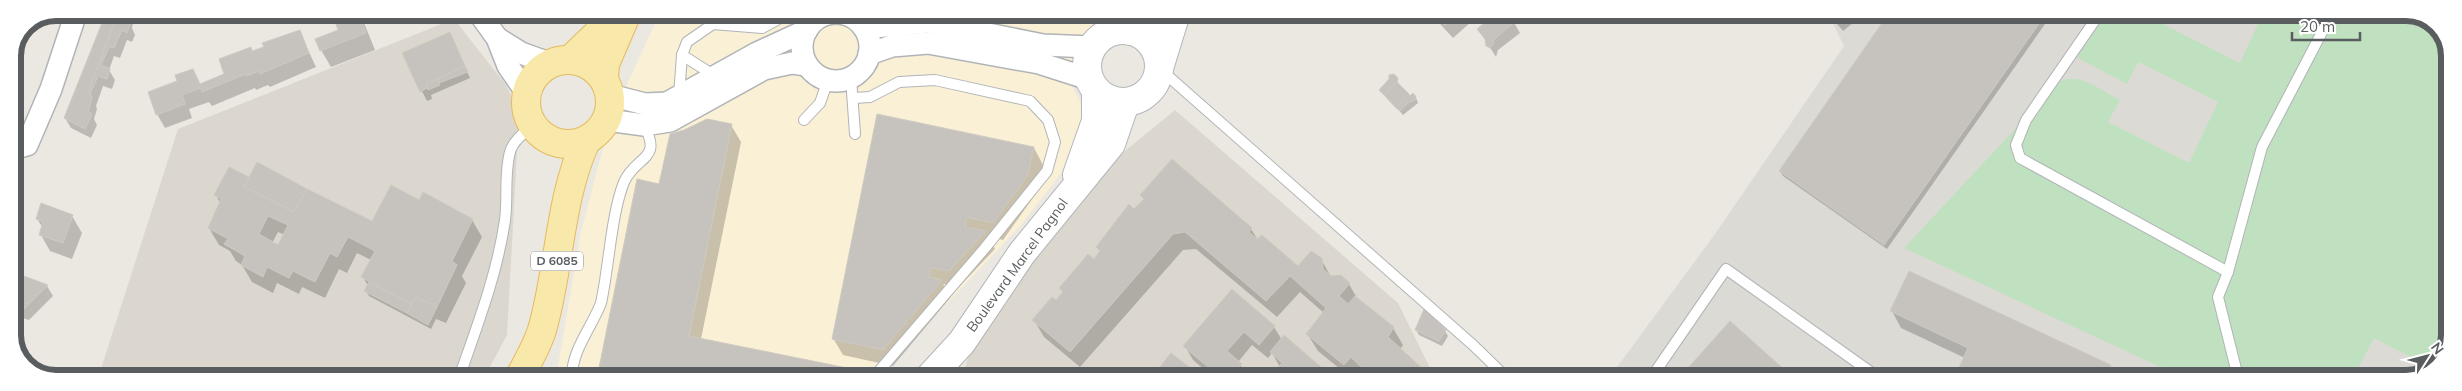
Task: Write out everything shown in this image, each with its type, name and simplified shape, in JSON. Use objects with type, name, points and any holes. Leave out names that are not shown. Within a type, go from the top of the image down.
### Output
[{"type":"main road","points":[[606,21],[597,34],[560,61],[537,72],[526,92],[525,107],[532,126],[542,137],[555,143],[570,145],[586,141],[598,132],[607,98],[605,64],[623,21]]},
{"type":"main road","points":[[560,61],[583,62],[593,68],[607,98]]},
{"type":"main road","name":"D 6085","points":[[523,369],[541,331],[554,276],[573,173],[586,141]]},
{"type":"main road","name":"D 6085","points":[[509,369],[527,324],[541,274],[558,172],[555,143]]},
{"type":"street","points":[[21,147],[27,145],[51,89],[73,21]]},
{"type":"street","points":[[485,21],[497,38],[508,66],[526,92]]},
{"type":"street","points":[[607,98],[645,104],[667,104],[715,76],[807,30],[816,21]]},
{"type":"street","points":[[807,30],[802,48],[807,65],[813,72],[828,80],[845,80],[852,88],[865,66],[870,45],[855,21]]},
{"type":"street","points":[[918,21],[1043,45],[1091,47]]},
{"type":"street","points":[[1131,31],[1144,21]]},
{"type":"street","points":[[869,54],[892,46],[928,43],[1039,63],[1092,86],[1114,102],[1124,103],[1135,101],[1152,88],[1174,21]]},
{"type":"street","points":[[1092,86],[1087,60],[1091,47],[1107,33],[1119,30],[1131,31],[1143,36],[1152,44],[1158,56],[1160,68]]},
{"type":"street","points":[[497,38],[521,53],[560,61]]},
{"type":"street","points":[[607,98],[644,125],[670,121],[764,69],[792,64],[807,65]]},
{"type":"street","name":"Boulevard Marcel Pagnol","points":[[1073,189],[1096,121],[1092,86]]},
{"type":"street","name":"Boulevard Marcel Pagnol","points":[[937,369],[962,342],[1022,253],[1111,144],[1124,103]]},
{"type":"street","name":"Boulevard Marcel Pagnol","points":[[957,369],[962,342]]},
{"type":"lane","points":[[679,97],[682,55],[687,42],[713,24],[762,28],[773,21]]},
{"type":"lane","points":[[2094,22],[2026,120],[2016,145],[2020,158],[2228,272]]},
{"type":"lane","points":[[2235,370],[2218,297],[2228,272],[2262,147],[2327,22]]},
{"type":"lane","points":[[682,55],[715,76]]},
{"type":"lane","points":[[1160,68],[1498,370]]},
{"type":"lane","points":[[804,120],[820,103],[828,80]]},
{"type":"lane","points":[[852,88],[870,97],[899,82],[935,80],[1030,101],[1048,120],[1055,142],[1047,171],[985,248],[880,369]]},
{"type":"lane","points":[[852,88],[855,134]]},
{"type":"lane","points":[[572,369],[582,340],[596,318],[601,303],[619,198],[625,181],[634,168],[650,153],[652,140],[644,125]]},
{"type":"lane","points":[[463,369],[494,277],[505,219],[506,170],[510,150],[521,135],[532,126]]},
{"type":"lane","points":[[1657,370],[1726,269],[1867,370]]},
{"type":"shaded area","points":[[449,21],[456,21],[506,85],[519,114],[507,335],[489,369],[101,369],[178,129]]},
{"type":"shaded area","points":[[656,21],[1108,21],[1071,84],[1088,117],[1075,155],[1020,226],[888,369],[558,369],[581,232],[607,133]]},
{"type":"shaded area","points":[[1832,22],[2410,22],[2427,28],[2435,37],[2441,54],[2440,339],[2434,356],[2419,367],[2406,370],[1615,370],[1715,234],[1844,46]]},
{"type":"shaded area","points":[[1175,110],[1398,303],[1431,370],[965,369],[974,331],[1119,156]]},
{"type":"green space","points":[[2099,22],[2159,22],[2240,63],[2259,22],[2410,22],[2427,28],[2435,37],[2441,54],[2440,336],[2427,362],[2424,364],[2374,338],[2357,370],[2167,370],[1904,248],[2059,82],[2067,79],[2082,80],[2090,83],[2120,100],[2108,122],[2189,163],[2218,102],[2138,62],[2127,84],[2078,58],[2078,52]]},
{"type":"building","points":[[103,21],[115,21],[89,89],[92,98],[88,111],[92,114],[85,129],[64,118]]},
{"type":"building","points":[[115,21],[125,21],[130,24],[127,33],[122,30],[114,48],[109,47],[101,65],[110,69],[107,79],[98,76],[90,94],[89,89]]},
{"type":"building","points":[[335,21],[361,21],[366,33],[320,51],[315,39],[338,30]]},
{"type":"building","points":[[1486,22],[1515,22],[1493,40],[1494,43],[1490,48],[1486,46],[1485,39],[1477,29]]},
{"type":"building","points":[[1883,22],[2040,22],[1884,245],[1779,171]]},
{"type":"building","points":[[300,30],[309,53],[260,74],[259,71],[247,76],[246,74],[202,92],[201,88],[182,95],[185,104],[156,115],[148,92],[177,81],[175,75],[193,69],[200,84],[224,74],[219,59],[251,47],[252,51],[264,47],[262,43]]},
{"type":"building","points":[[450,32],[465,66],[426,84],[427,88],[420,92],[402,53]]},
{"type":"building","points":[[465,66],[468,72],[439,83],[437,79]]},
{"type":"building","points":[[1394,74],[1398,78],[1397,82],[1384,95],[1379,90],[1389,79],[1389,75]]},
{"type":"building","points":[[437,79],[440,85],[428,90],[426,84]]},
{"type":"building","points":[[1397,82],[1409,94],[1396,108],[1384,95]]},
{"type":"building","points":[[1413,93],[1416,97],[1414,101],[1409,102],[1400,111],[1396,108]]},
{"type":"building","points":[[877,114],[1034,147],[1028,175],[993,223],[967,217],[965,227],[986,231],[949,271],[931,268],[929,277],[942,280],[883,350],[832,339]]},
{"type":"building","points":[[707,119],[732,124],[689,336],[854,369],[599,369],[637,179],[659,184],[670,134],[684,130]]},
{"type":"building","points":[[1172,159],[1252,228],[1249,232],[1257,239],[1262,235],[1298,266],[1311,251],[1322,258],[1323,269],[1331,276],[1341,275],[1350,283],[1339,296],[1348,304],[1355,296],[1394,327],[1388,337],[1423,369],[1361,370],[1362,368],[1351,357],[1344,365],[1306,334],[1326,308],[1290,276],[1266,301],[1185,232],[1173,234],[1070,352],[1032,320],[1052,297],[1056,300],[1063,292],[1059,288],[1088,254],[1094,259],[1100,251],[1096,247],[1129,204],[1134,209],[1144,199],[1140,195]]},
{"type":"building","points":[[257,162],[307,189],[294,212],[244,187]]},
{"type":"building","points":[[229,167],[249,177],[244,187],[294,212],[307,189],[372,221],[391,185],[419,200],[423,192],[473,219],[452,261],[457,265],[437,307],[415,297],[411,304],[361,277],[375,251],[348,237],[337,257],[330,253],[315,282],[293,271],[289,278],[267,267],[263,277],[241,265],[245,256],[224,244],[228,239],[208,228],[221,199],[214,195]],"holes":[[[268,216],[288,225],[278,245],[259,234]]]},
{"type":"building","points":[[41,203],[73,215],[63,243],[39,235],[43,222],[36,219]]},
{"type":"building","points":[[1909,271],[2111,365],[2109,370],[1958,370],[1968,348],[1890,311]]},
{"type":"building","points":[[21,275],[48,285],[23,310],[21,309]]},
{"type":"building","points":[[369,282],[411,304],[407,313],[364,291]]},
{"type":"building","points":[[1232,289],[1275,326],[1259,345],[1244,332],[1227,351],[1242,364],[1237,370],[1211,369],[1183,346]]},
{"type":"building","points":[[415,297],[437,307],[428,325],[407,313]]},
{"type":"building","points":[[1424,309],[1446,330],[1439,341],[1415,330]]},
{"type":"building","points":[[1730,321],[1785,370],[1686,370]]},
{"type":"building","points":[[1284,335],[1324,370],[1276,370],[1282,363],[1270,352]]},
{"type":"building","points":[[1171,353],[1192,369],[1158,369]]}]
